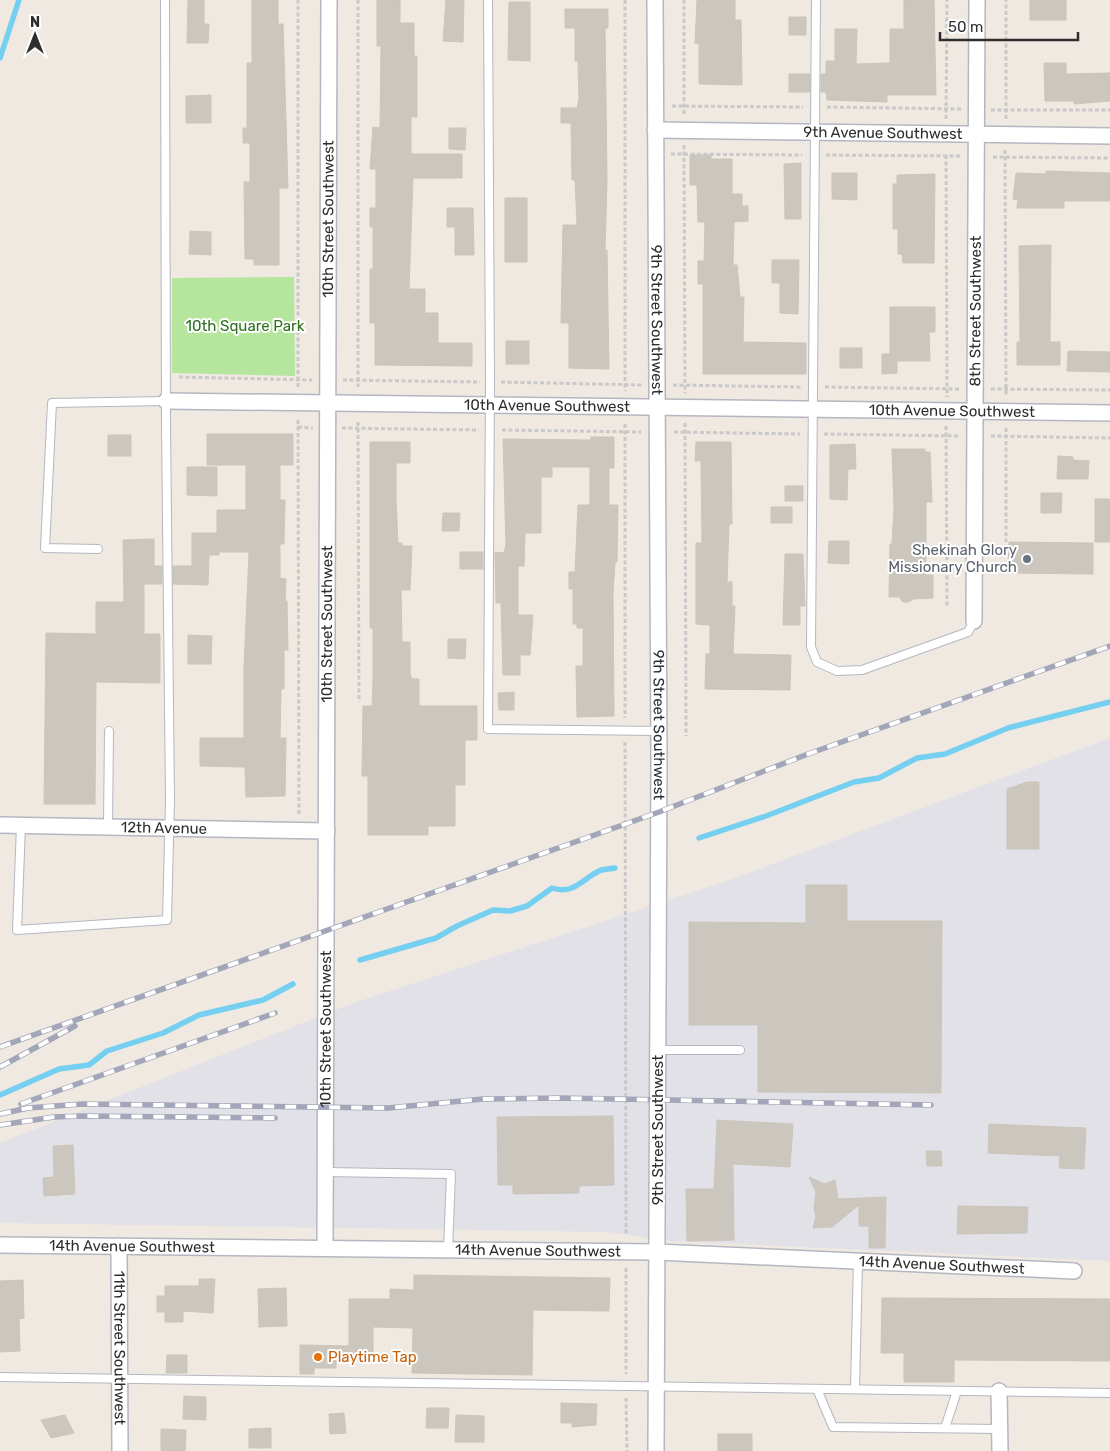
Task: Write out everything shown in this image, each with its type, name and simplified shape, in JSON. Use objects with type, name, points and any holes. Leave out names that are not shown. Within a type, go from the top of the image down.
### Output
[{"type":"street","name":"10th Street Southwest","points":[[325,1248],[329,0]]},
{"type":"street","name":"9th Street Southwest","points":[[655,0],[658,731],[656,1451]]},
{"type":"street","name":"8th Street Southwest","points":[[974,621],[977,0]]},
{"type":"street","name":"9th Avenue Southwest","points":[[655,130],[1110,136]]},
{"type":"street","name":"10th Avenue Southwest","points":[[166,401],[1110,413]]},
{"type":"street","name":"12th Avenue","points":[[0,826],[327,831]]},
{"type":"street","name":"14th Avenue Southwest","points":[[0,1245],[657,1252],[1074,1271]]},
{"type":"street","name":"11th Street Southwest","points":[[120,1246],[120,1451]]},
{"type":"street","points":[[999,1391],[1000,1451]]},
{"type":"lane","points":[[21,825],[17,930],[168,920],[170,828],[166,401],[166,0]]},
{"type":"lane","points":[[488,0],[490,405],[488,730],[658,731]]},
{"type":"lane","points":[[816,0],[811,647],[818,662],[837,671],[862,670],[968,632],[974,621]]},
{"type":"lane","points":[[98,549],[45,548],[52,403],[166,401]]},
{"type":"lane","points":[[108,731],[108,827]]},
{"type":"lane","points":[[658,1050],[740,1050]]},
{"type":"lane","points":[[326,1172],[451,1174],[448,1249]]},
{"type":"lane","points":[[855,1389],[858,1261]]},
{"type":"lane","points":[[0,1377],[1110,1393]]},
{"type":"lane","points":[[817,1389],[832,1427],[1000,1429]]},
{"type":"lane","points":[[944,1428],[957,1391]]},
{"type":"path","points":[[298,0],[298,387]]},
{"type":"path","points":[[358,0],[358,388]]},
{"type":"path","points":[[625,0],[625,391]]},
{"type":"path","points":[[684,0],[684,117]]},
{"type":"path","points":[[946,0],[946,119]]},
{"type":"path","points":[[1006,0],[1006,119]]},
{"type":"path","points":[[991,110],[1110,110]]},
{"type":"path","points":[[684,144],[685,396]]},
{"type":"path","points":[[946,147],[947,399]]},
{"type":"path","points":[[1005,148],[1006,400]]},
{"type":"path","points":[[992,157],[1110,158]]},
{"type":"path","points":[[166,377],[316,380]]},
{"type":"path","points":[[991,389],[1110,390]]},
{"type":"path","points":[[298,420],[299,815]]},
{"type":"path","points":[[358,422],[359,702]]},
{"type":"path","points":[[685,423],[686,736]]},
{"type":"path","points":[[625,424],[626,1237]]},
{"type":"path","points":[[946,426],[947,608]]},
{"type":"path","points":[[1006,427],[1006,542]]},
{"type":"path","points":[[298,428],[316,428]]},
{"type":"path","points":[[991,436],[1110,438]]},
{"type":"path","points":[[626,1268],[627,1451]]},
{"type":"shaded area","points":[[1110,738],[1110,1261],[671,1241],[607,1232],[0,1223],[0,1143],[353,1003],[727,881]]},
{"type":"green space","name":"10th Square Park","points":[[294,277],[295,376],[172,373],[172,278]]},
{"type":"building","points":[[188,0],[204,0],[204,24],[209,24],[208,43],[187,43]]},
{"type":"building","points":[[252,0],[278,0],[278,24],[283,24],[288,188],[279,188],[279,265],[254,265],[254,259],[245,259],[244,182],[250,182],[250,143],[243,143],[243,128],[247,128],[247,63],[252,63]]},
{"type":"building","points":[[377,0],[400,0],[400,23],[414,23],[414,56],[417,56],[417,117],[411,117],[411,154],[462,154],[462,178],[413,178],[409,289],[425,289],[425,313],[438,313],[438,343],[472,343],[472,366],[375,365],[375,323],[370,323],[370,269],[373,269],[373,227],[370,227],[370,208],[376,208],[376,169],[370,169],[373,127],[380,128],[381,46],[377,46]]},
{"type":"building","points":[[446,0],[464,0],[463,42],[443,41]]},
{"type":"building","points":[[697,0],[735,0],[735,20],[741,20],[742,85],[699,84],[699,44],[695,43]]},
{"type":"building","points":[[904,0],[934,0],[936,95],[887,95],[887,102],[827,100],[826,92],[821,92],[821,74],[826,74],[826,61],[835,61],[835,29],[857,29],[856,64],[890,63],[890,29],[904,29]]},
{"type":"building","points":[[1030,0],[1066,0],[1066,20],[1030,20]]},
{"type":"building","points":[[509,2],[530,2],[530,61],[508,60]]},
{"type":"building","points":[[565,9],[608,9],[608,28],[605,28],[607,180],[605,250],[607,250],[609,369],[569,368],[569,323],[561,323],[563,225],[577,225],[575,180],[572,180],[571,123],[561,123],[561,108],[577,108],[579,99],[578,61],[575,61],[575,28],[565,28]]},
{"type":"building","points":[[789,17],[806,17],[806,35],[789,35]]},
{"type":"building","points":[[1044,63],[1066,63],[1066,74],[1110,73],[1110,101],[1074,104],[1074,101],[1045,101]]},
{"type":"building","points":[[789,74],[810,74],[810,92],[789,92]]},
{"type":"building","points":[[211,95],[211,123],[186,123],[186,96]]},
{"type":"building","points":[[449,128],[466,128],[465,150],[449,149]]},
{"type":"building","points":[[690,155],[711,155],[711,159],[732,159],[732,194],[742,194],[742,206],[748,206],[748,221],[734,222],[733,265],[737,265],[740,297],[744,297],[743,342],[806,343],[806,374],[703,374],[703,284],[698,284],[698,261],[704,261],[705,222],[698,222],[697,185],[690,185]]},
{"type":"building","points":[[801,163],[801,219],[785,219],[784,164]]},
{"type":"building","points":[[1046,171],[1110,173],[1110,201],[1064,201],[1064,208],[1017,208],[1018,200],[1013,199],[1016,173],[1046,174]]},
{"type":"building","points":[[832,173],[857,173],[857,200],[832,199]]},
{"type":"building","points":[[935,174],[934,263],[903,263],[902,254],[898,254],[898,229],[893,229],[893,184],[897,184],[897,175]]},
{"type":"building","points":[[505,198],[527,198],[527,262],[505,262]]},
{"type":"building","points":[[447,208],[473,208],[474,255],[455,255],[455,227],[447,227]]},
{"type":"building","points":[[190,231],[211,232],[211,255],[189,254]]},
{"type":"building","points":[[1051,245],[1050,342],[1060,342],[1060,365],[1017,365],[1017,342],[1020,342],[1019,246]]},
{"type":"building","points":[[772,260],[799,260],[798,314],[780,313],[780,283],[772,283]]},
{"type":"building","points":[[890,307],[935,307],[935,332],[929,332],[930,361],[897,361],[897,373],[882,374],[882,354],[890,354]]},
{"type":"building","points":[[506,341],[529,341],[529,364],[506,364]]},
{"type":"building","points":[[840,348],[862,348],[862,368],[840,368]]},
{"type":"building","points":[[1068,351],[1110,352],[1110,372],[1067,371]]},
{"type":"building","points":[[207,434],[293,434],[293,465],[280,465],[280,500],[285,500],[284,544],[280,544],[280,578],[286,579],[285,601],[287,601],[288,650],[284,650],[284,689],[281,689],[280,738],[286,738],[285,796],[246,797],[245,767],[200,766],[200,738],[244,738],[244,668],[249,552],[219,552],[219,555],[209,555],[208,585],[173,584],[173,566],[192,566],[192,533],[217,533],[217,510],[246,510],[246,465],[207,465]]},
{"type":"building","points":[[108,435],[131,435],[131,456],[108,456]]},
{"type":"building","points":[[591,437],[614,437],[614,468],[609,468],[609,505],[618,505],[617,562],[615,562],[613,592],[614,716],[577,717],[576,666],[583,666],[583,628],[577,628],[577,624],[573,624],[573,589],[569,589],[569,572],[575,572],[578,505],[590,505],[590,467],[552,467],[552,477],[541,477],[541,533],[525,533],[524,566],[518,566],[518,615],[533,615],[530,655],[520,655],[520,675],[503,675],[501,603],[496,603],[495,552],[504,553],[506,544],[503,439],[591,440]]},
{"type":"building","points":[[370,442],[410,442],[410,463],[396,463],[396,499],[398,543],[402,543],[402,546],[412,546],[410,590],[401,590],[402,642],[410,642],[410,674],[412,679],[419,679],[419,706],[477,706],[477,740],[465,740],[465,785],[455,785],[455,826],[428,826],[428,835],[368,835],[368,776],[362,776],[363,706],[372,706],[373,681],[373,628],[370,628]]},
{"type":"building","points":[[696,442],[731,442],[732,524],[729,524],[727,582],[732,582],[732,606],[735,606],[733,654],[791,655],[790,690],[705,689],[706,654],[710,654],[710,625],[696,624],[696,543],[702,543],[701,461],[695,461]]},
{"type":"building","points":[[855,444],[856,469],[848,469],[847,500],[830,499],[830,445]]},
{"type":"building","points":[[892,449],[925,449],[925,452],[930,452],[932,502],[926,502],[926,575],[933,575],[933,598],[913,599],[909,602],[903,602],[899,597],[889,597],[890,544],[892,544],[894,508]]},
{"type":"building","points":[[1058,456],[1073,457],[1073,460],[1089,461],[1088,479],[1057,479]]},
{"type":"building","points":[[187,467],[217,467],[217,496],[187,495]]},
{"type":"building","points":[[785,486],[803,486],[803,501],[785,501]]},
{"type":"building","points":[[1041,493],[1062,493],[1061,513],[1041,513]]},
{"type":"building","points":[[1095,499],[1110,499],[1110,542],[1095,542]]},
{"type":"building","points":[[771,507],[792,507],[792,523],[771,523]]},
{"type":"building","points":[[443,513],[460,513],[459,531],[442,531]]},
{"type":"building","points":[[154,539],[154,566],[162,566],[162,584],[144,584],[144,634],[160,634],[160,683],[96,682],[95,804],[44,804],[46,633],[96,634],[96,602],[124,602],[123,540]]},
{"type":"building","points":[[829,541],[849,541],[849,564],[828,563]]},
{"type":"building","points":[[1009,542],[1093,543],[1093,574],[1008,573]]},
{"type":"building","points":[[460,552],[483,552],[483,569],[460,569]]},
{"type":"building","points":[[785,554],[803,554],[805,606],[800,606],[800,625],[783,625]]},
{"type":"building","points":[[188,635],[212,636],[211,664],[188,664]]},
{"type":"building","points":[[448,639],[466,639],[465,659],[448,658]]},
{"type":"building","points":[[514,692],[514,710],[499,710],[498,693]]},
{"type":"building","points":[[1027,782],[1039,782],[1039,849],[1007,849],[1007,789]]},
{"type":"building","points":[[806,885],[847,885],[847,921],[942,921],[941,1093],[758,1092],[758,1025],[689,1025],[689,922],[806,923]]},
{"type":"building","points":[[613,1116],[614,1185],[579,1186],[579,1193],[513,1194],[513,1185],[498,1185],[497,1117]]},
{"type":"building","points":[[717,1120],[793,1124],[790,1167],[733,1164],[734,1240],[687,1241],[686,1189],[714,1189]]},
{"type":"building","points":[[989,1124],[1086,1128],[1084,1169],[1059,1168],[1060,1156],[988,1153]]},
{"type":"building","points":[[73,1145],[75,1194],[44,1196],[43,1178],[54,1177],[53,1146]]},
{"type":"building","points":[[926,1151],[941,1151],[942,1166],[927,1166]]},
{"type":"building","points":[[809,1177],[825,1184],[835,1180],[838,1199],[886,1197],[885,1248],[869,1248],[869,1226],[859,1226],[859,1205],[832,1227],[813,1228],[816,1216],[814,1209],[816,1192]]},
{"type":"building","points":[[958,1206],[1028,1207],[1027,1233],[957,1234]]},
{"type":"building","points":[[414,1275],[610,1278],[609,1311],[533,1310],[532,1375],[412,1373],[413,1328],[373,1327],[373,1359],[336,1359],[336,1368],[314,1368],[314,1374],[300,1374],[300,1345],[349,1346],[349,1299],[390,1299],[390,1289],[414,1290]]},
{"type":"building","points":[[199,1279],[215,1279],[213,1313],[183,1311],[183,1322],[165,1322],[165,1312],[157,1312],[157,1296],[165,1296],[165,1286],[199,1286]]},
{"type":"building","points":[[23,1280],[24,1318],[19,1319],[20,1351],[0,1352],[0,1281]]},
{"type":"building","points":[[286,1288],[287,1326],[259,1327],[258,1289]]},
{"type":"building","points":[[882,1298],[1110,1299],[1110,1361],[954,1360],[954,1382],[904,1382],[904,1353],[881,1353]]},
{"type":"building","points":[[167,1355],[187,1355],[187,1373],[166,1373]]},
{"type":"building","points":[[184,1396],[206,1397],[206,1420],[183,1419]]},
{"type":"building","points":[[561,1403],[597,1404],[596,1425],[572,1427],[572,1423],[561,1423]]},
{"type":"building","points":[[427,1408],[449,1408],[448,1428],[426,1428]]},
{"type":"building","points":[[344,1413],[346,1433],[330,1434],[329,1414]]},
{"type":"building","points":[[65,1415],[74,1433],[51,1438],[41,1420]]},
{"type":"building","points":[[456,1415],[484,1416],[484,1442],[455,1442]]},
{"type":"building","points":[[271,1428],[271,1448],[249,1448],[249,1429]]},
{"type":"building","points":[[161,1429],[186,1430],[185,1451],[161,1451]]},
{"type":"building","points":[[718,1434],[752,1434],[752,1451],[718,1451]]},
{"type":"waterway","points":[[0,58],[19,0]]},
{"type":"waterway","points":[[699,838],[766,816],[854,782],[879,778],[917,758],[945,754],[1008,728],[1110,702]]},
{"type":"waterway","points":[[360,960],[436,938],[457,926],[493,910],[510,911],[527,906],[552,888],[560,890],[572,888],[599,871],[615,868]]},
{"type":"waterway","points":[[0,1095],[59,1069],[89,1065],[107,1051],[163,1033],[199,1015],[263,1000],[293,984]]},
{"type":"railway","points":[[0,1047],[659,812],[808,754],[1110,646]]},
{"type":"railway","points":[[21,1104],[275,1013]]},
{"type":"railway","points":[[0,1067],[75,1026]]},
{"type":"railway","points":[[0,1114],[28,1108],[82,1104],[388,1108],[483,1099],[560,1098],[931,1105]]},
{"type":"railway","points":[[0,1125],[54,1117],[83,1116],[275,1118]]},
{"type":"place","name":"Shekinah Glory Missionary Church","points":[[1027,559]]},
{"type":"place","name":"Playtime Tap","points":[[318,1357]]}]
